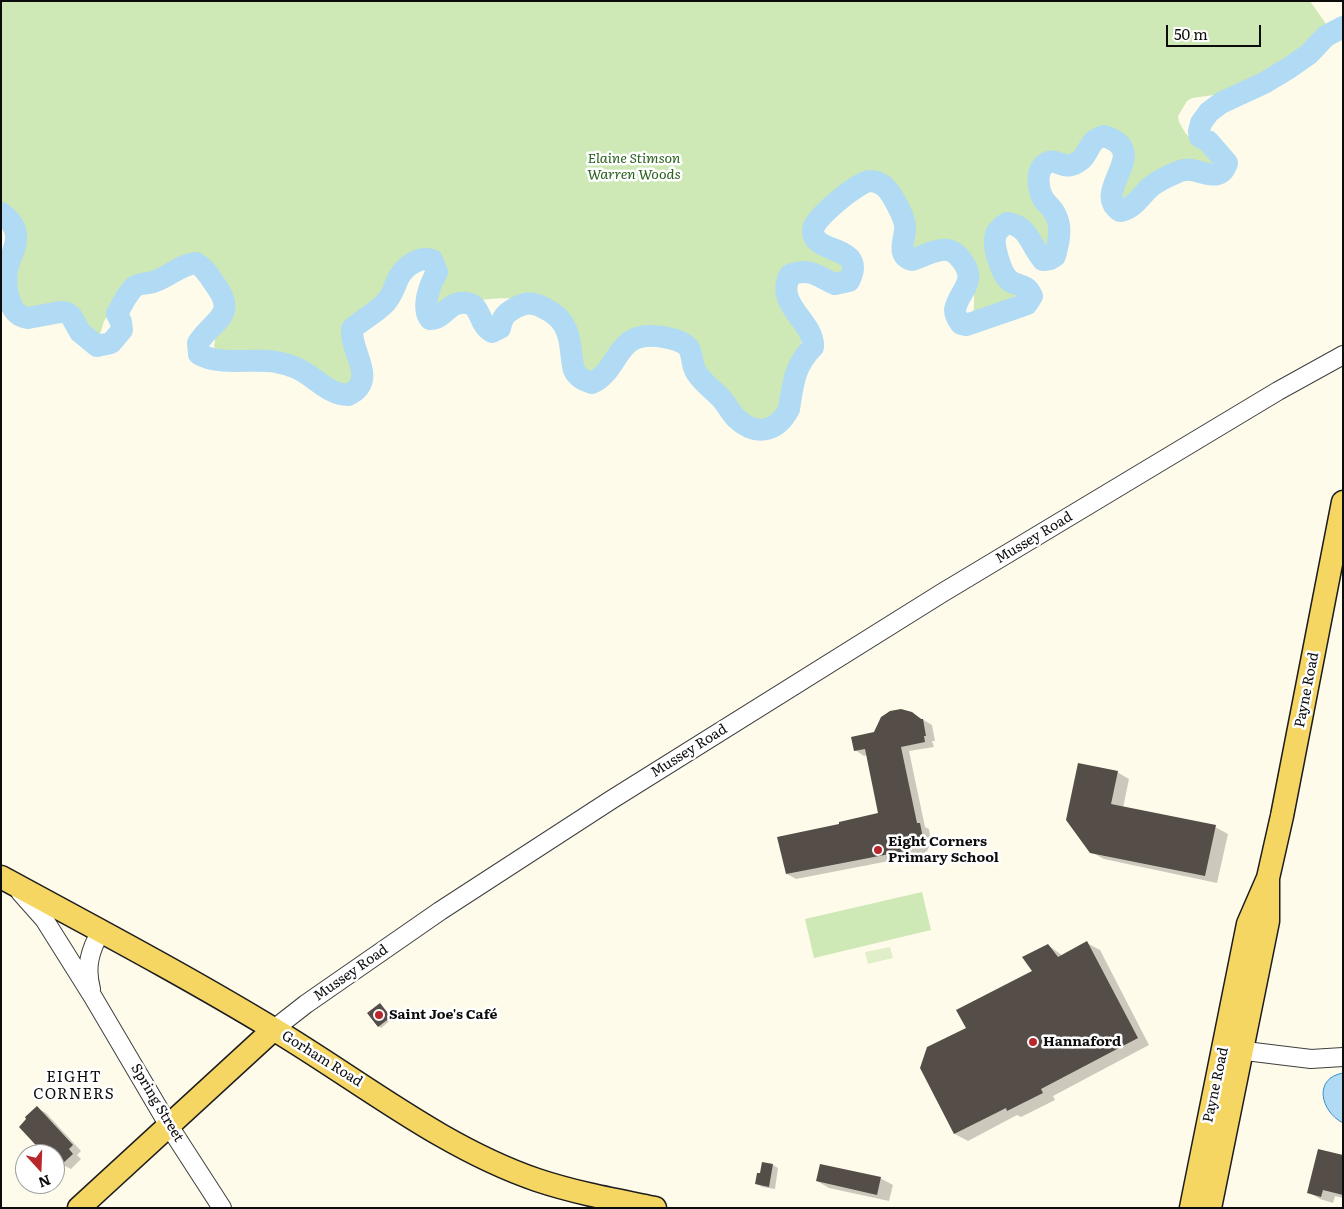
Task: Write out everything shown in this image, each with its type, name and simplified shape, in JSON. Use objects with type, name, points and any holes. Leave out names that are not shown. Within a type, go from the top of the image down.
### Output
[{"type":"main road","name":"Payne Road","points":[[1210,1208],[1233,1050],[1248,924],[1268,878],[1302,716],[1343,502]]},
{"type":"main road","name":"Gorham Road","points":[[3,878],[274,1029],[421,1123],[493,1161],[536,1180],[570,1190],[655,1208]]},
{"type":"main road","name":"Mussey Road","points":[[79,1208],[274,1029]]},
{"type":"main road","name":"Payne Road","points":[[1191,1208],[1233,1050]]},
{"type":"street","name":"Mussey Road","points":[[274,1029],[306,1004],[440,911],[611,800],[942,593],[1278,391],[1343,355]]},
{"type":"street","name":"Spring Street","points":[[3,878],[25,897],[44,919],[93,997],[169,1126],[222,1208]]},
{"type":"street","name":"Spring Street","points":[[93,997],[89,982],[88,961],[90,951],[101,931]]},
{"type":"street","points":[[1233,1050],[1311,1060],[1343,1057]]},
{"type":"green space","name":"Elaine Stimson Warren Woods","points":[[1,1],[1310,1],[1326,24],[1304,44],[1277,63],[1271,71],[1258,81],[1229,93],[1192,98],[1187,101],[1178,116],[1179,122],[1186,134],[1216,157],[1218,166],[1213,171],[1204,170],[1202,164],[1195,163],[1177,166],[1158,173],[1142,183],[1131,198],[1126,201],[1119,199],[1117,196],[1128,166],[1130,151],[1124,136],[1108,131],[1097,132],[1093,135],[1078,154],[1070,160],[1039,167],[1033,174],[1033,187],[1035,197],[1045,205],[1054,221],[1056,232],[1053,243],[1045,250],[1028,233],[1020,228],[1004,226],[990,230],[990,251],[998,271],[1007,282],[1021,289],[1016,296],[990,307],[978,317],[973,317],[973,281],[965,256],[956,249],[943,246],[911,252],[907,248],[909,233],[906,212],[898,194],[893,188],[882,181],[868,178],[856,180],[814,213],[806,231],[822,250],[842,265],[845,270],[844,279],[830,278],[802,270],[787,271],[783,274],[779,285],[782,301],[802,331],[802,339],[784,381],[778,415],[771,422],[764,424],[739,414],[721,387],[696,362],[686,343],[674,334],[657,331],[646,332],[627,339],[615,349],[592,378],[580,372],[573,345],[563,323],[552,311],[538,303],[507,298],[490,299],[455,303],[436,313],[431,309],[436,271],[428,260],[416,256],[407,259],[397,269],[388,290],[380,301],[347,324],[343,334],[345,345],[355,366],[355,372],[352,383],[346,389],[340,388],[297,362],[284,357],[258,352],[217,350],[214,347],[216,333],[229,312],[227,296],[206,270],[188,260],[176,262],[146,284],[121,298],[104,321],[97,345],[92,346],[80,338],[81,318],[77,308],[72,306],[61,307],[42,314],[31,314],[22,311],[14,300],[9,279],[19,229],[14,221],[1,218]]},
{"type":"green space","points":[[922,892],[931,930],[814,958],[805,919]]},
{"type":"green space","points":[[890,947],[893,958],[868,964],[865,952]]},
{"type":"water","points":[[1343,1073],[1343,1123],[1329,1111],[1323,1095],[1327,1081],[1333,1076]]},
{"type":"building","points":[[901,709],[912,712],[923,719],[926,736],[924,736],[925,742],[901,747],[917,823],[920,823],[922,833],[920,843],[910,850],[786,874],[777,837],[839,824],[839,822],[878,813],[865,749],[854,751],[851,737],[874,732],[881,717],[890,711]]},
{"type":"building","points":[[1078,763],[1118,771],[1111,804],[1216,825],[1205,876],[1090,853],[1066,820]]},
{"type":"building","name":"Hannaford","points":[[1087,941],[1138,1038],[1041,1089],[1043,1093],[1007,1111],[1006,1108],[954,1134],[920,1068],[927,1047],[966,1028],[956,1010],[1032,971],[1022,957],[1048,944],[1058,957]]},
{"type":"building","name":"Saint Joe's Café","points":[[380,1003],[391,1017],[378,1027],[367,1013]]},
{"type":"building","points":[[37,1106],[73,1145],[69,1149],[73,1154],[65,1161],[65,1144],[35,1144],[19,1127],[26,1119],[25,1117]]},
{"type":"building","points":[[1318,1149],[1343,1155],[1343,1195],[1323,1190],[1321,1197],[1307,1193]]},
{"type":"building","points":[[762,1162],[773,1164],[769,1187],[755,1184]]},
{"type":"building","points":[[820,1164],[881,1177],[877,1195],[816,1181]]},
{"type":"waterway","points":[[1,213],[11,222],[16,235],[15,247],[8,265],[6,280],[8,295],[14,309],[18,314],[28,318],[60,312],[67,313],[71,316],[80,332],[97,346],[111,343],[122,330],[117,314],[134,287],[159,280],[184,266],[196,263],[208,275],[221,294],[224,303],[224,310],[221,316],[198,343],[199,354],[216,360],[267,361],[285,364],[299,369],[333,391],[348,395],[357,389],[361,382],[362,374],[352,329],[386,302],[405,269],[413,263],[427,259],[432,260],[437,272],[429,289],[426,302],[427,314],[430,319],[439,317],[455,304],[467,303],[476,308],[483,323],[492,332],[500,328],[505,316],[515,308],[530,304],[540,306],[551,312],[564,325],[569,337],[574,370],[579,377],[592,383],[606,372],[626,344],[633,340],[652,336],[673,339],[688,347],[698,376],[722,399],[736,418],[751,428],[758,430],[766,429],[778,423],[789,409],[793,383],[798,368],[813,347],[808,329],[787,295],[786,286],[790,275],[809,272],[835,284],[849,281],[853,269],[851,261],[846,255],[821,244],[815,238],[813,230],[820,218],[828,210],[856,188],[864,183],[874,181],[884,186],[890,194],[900,211],[904,223],[905,231],[902,246],[907,258],[912,260],[944,250],[951,251],[959,257],[968,273],[968,279],[955,312],[961,324],[966,325],[1027,304],[1032,296],[1025,287],[1010,281],[1003,272],[995,245],[996,234],[1002,226],[1007,223],[1025,232],[1043,260],[1055,256],[1059,227],[1054,212],[1044,200],[1040,191],[1039,174],[1044,165],[1049,162],[1065,165],[1078,162],[1083,158],[1094,141],[1104,136],[1118,143],[1123,152],[1123,161],[1112,193],[1113,202],[1120,211],[1134,204],[1156,183],[1180,171],[1193,170],[1213,175],[1219,174],[1227,163],[1208,141],[1200,137],[1199,131],[1201,123],[1209,112],[1221,103],[1264,83],[1289,68],[1309,54],[1326,36],[1343,27]]},
{"type":"place","name":"Eight Corners Primary School","points":[[878,850]]},
{"type":"place","name":"Saint Joe's Café","points":[[379,1015]]},
{"type":"place","name":"Hannaford","points":[[1033,1042]]},
{"type":"district","name":"EIGHT CORNERS","points":[[74,1086]]}]
